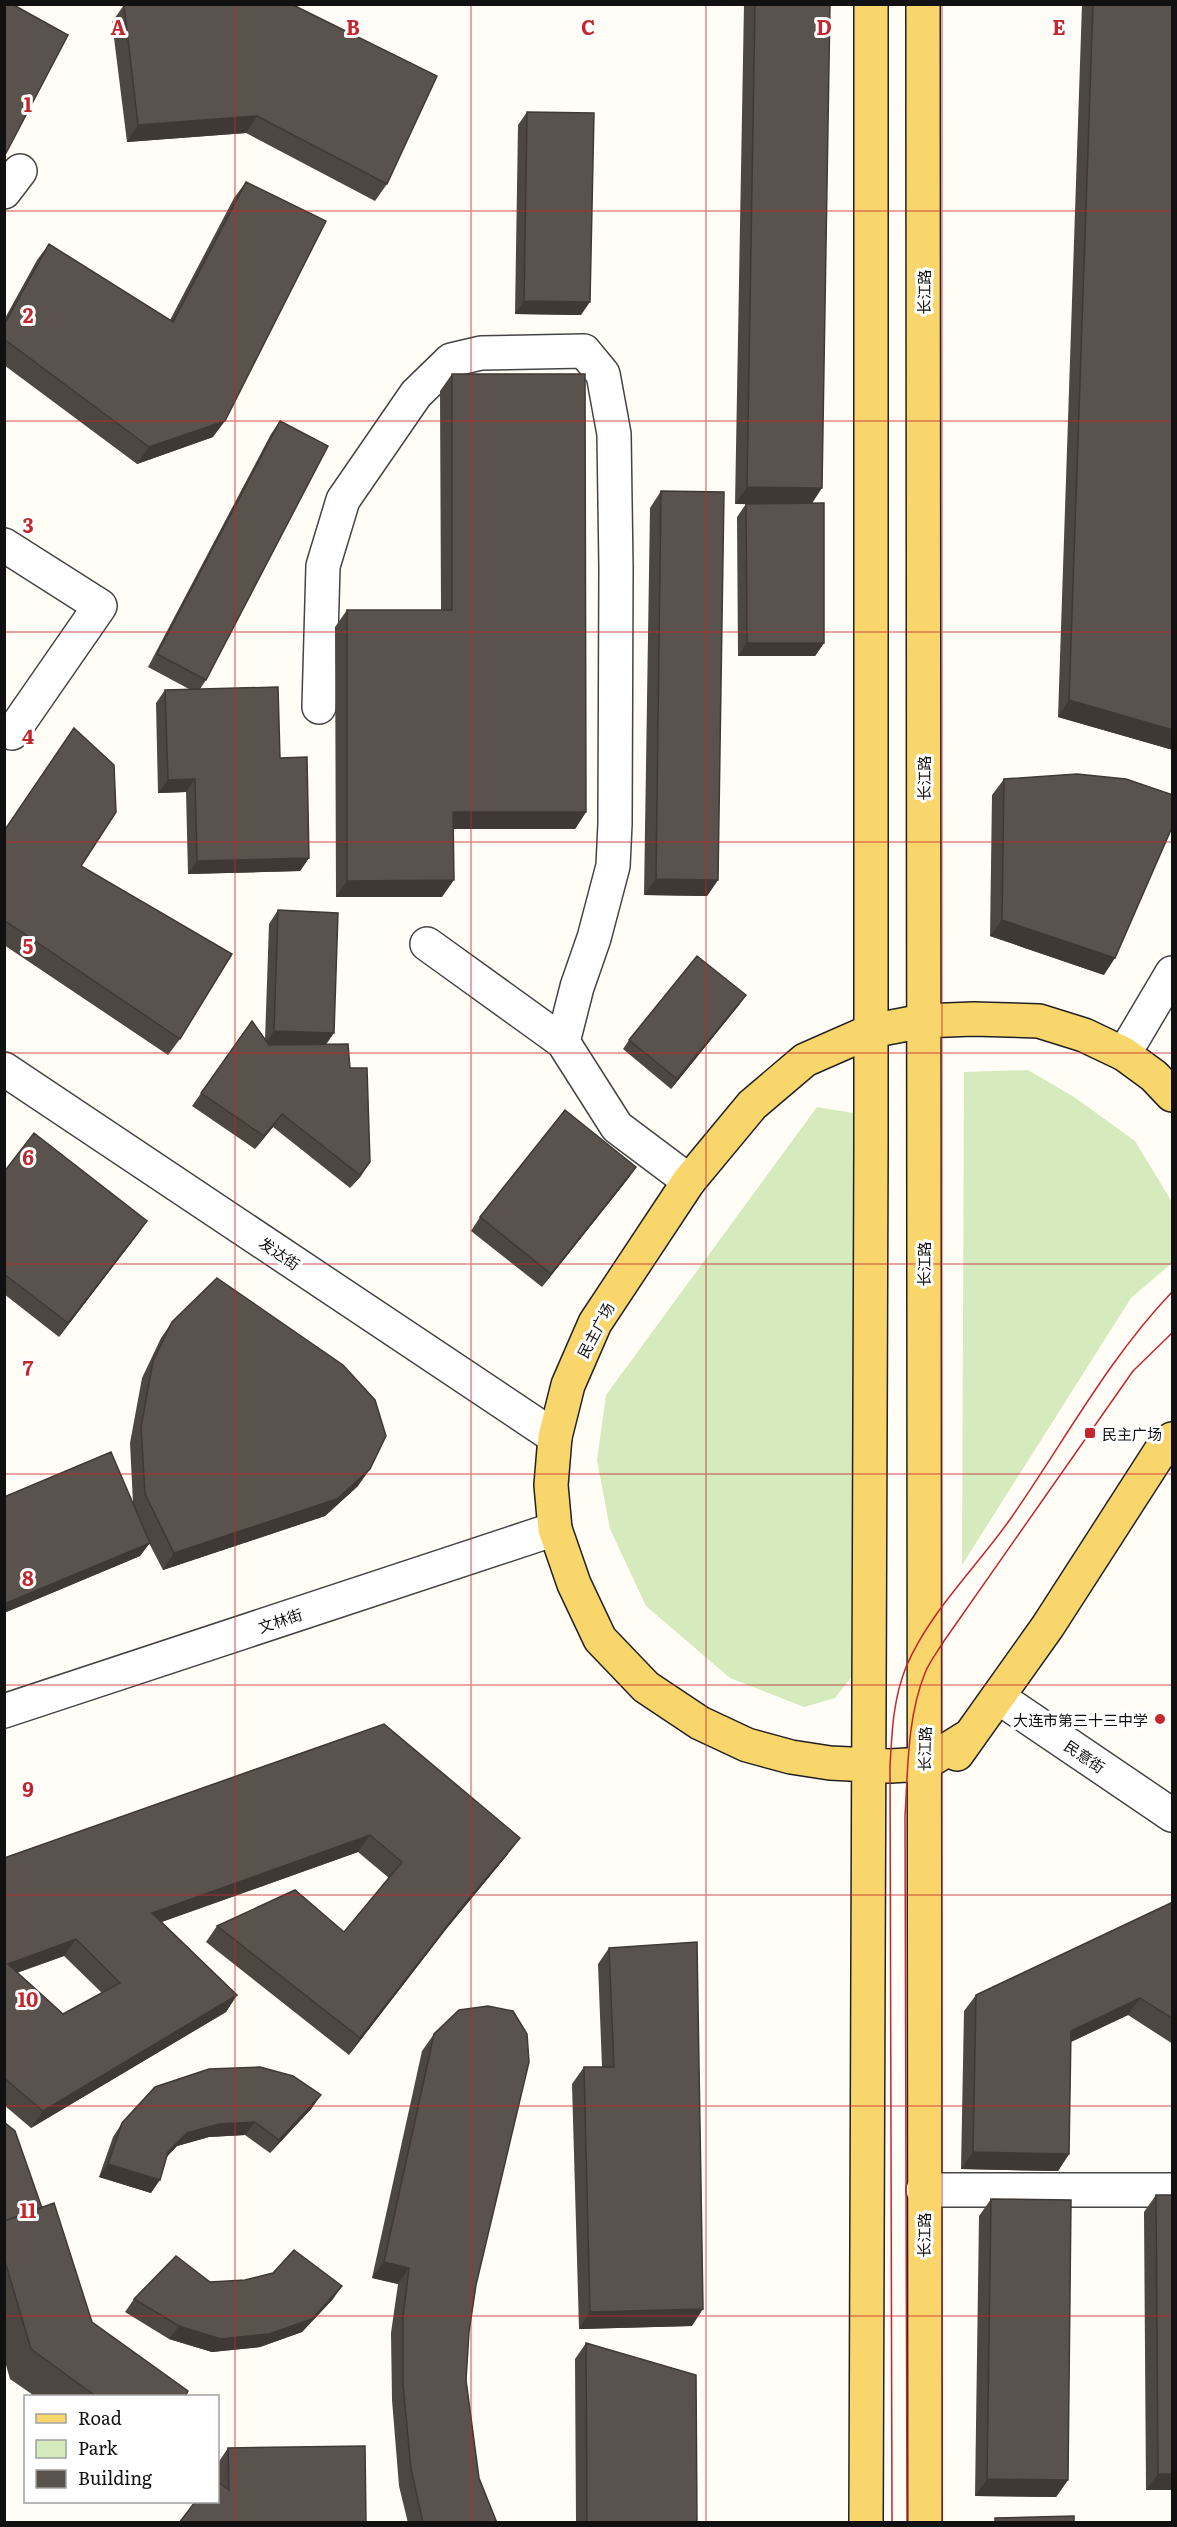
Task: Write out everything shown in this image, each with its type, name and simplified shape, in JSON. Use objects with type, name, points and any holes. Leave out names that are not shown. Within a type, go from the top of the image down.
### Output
[{"type":"main road","points":[[866,2523],[871,1031],[871,4]]},
{"type":"main road","name":"长江路","points":[[923,4],[925,2523]]},
{"type":"main road","name":"民主广场","points":[[924,1764],[830,1763],[791,1757],[747,1744],[700,1723],[646,1687],[600,1639],[574,1584],[555,1529],[551,1485],[555,1437],[568,1385],[596,1323],[689,1181],[752,1105],[805,1060],[871,1031],[923,1021],[973,1018],[1039,1021],[1084,1035],[1124,1054],[1155,1076],[1173,1095]]},
{"type":"main road","points":[[924,1802],[1048,1626],[1160,1452],[1173,1439]]},
{"type":"main road","points":[[924,1764],[969,1736]]},
{"type":"street","points":[[319,707],[323,566],[343,500],[416,394],[451,360],[481,353],[584,351],[603,374],[614,435],[615,824],[613,866],[563,1042]]},
{"type":"street","points":[[4,545],[100,606],[12,733]]},
{"type":"street","points":[[427,944],[563,1042],[617,1127],[689,1181]]},
{"type":"street","points":[[1124,1054],[1173,973]]},
{"type":"street","name":"发达街","points":[[9,1082],[555,1437]]},
{"type":"street","name":"文林街","points":[[4,1711],[555,1529]]},
{"type":"street","name":"民意街","points":[[998,1697],[1173,1815]]},
{"type":"street","points":[[923,2190],[1173,2190]]},
{"type":"green space","name":"民主广场","points":[[1028,1070],[1074,1097],[1135,1141],[1172,1202],[1172,1263],[1131,1298],[962,1565],[964,1072]]},
{"type":"green space","points":[[817,1107],[853,1113],[857,1670],[835,1698],[804,1707],[730,1678],[646,1606],[610,1529],[597,1460],[606,1395]]},
{"type":"building","points":[[4,4],[12,4],[68,35],[4,157]]},
{"type":"building","points":[[291,4],[437,76],[387,184],[257,116],[138,125],[124,5]]},
{"type":"building","points":[[755,4],[830,4],[822,488],[747,487]]},
{"type":"building","points":[[1093,4],[1173,4],[1173,730],[1069,700]]},
{"type":"building","points":[[527,112],[594,113],[590,302],[524,301]]},
{"type":"building","points":[[246,182],[326,221],[225,421],[149,447],[4,339],[4,325],[49,244],[173,322]]},
{"type":"building","points":[[452,374],[585,374],[586,812],[453,812],[454,880],[347,881],[347,610],[452,610]]},
{"type":"building","points":[[280,421],[328,446],[206,680],[157,654]]},
{"type":"building","points":[[661,491],[724,492],[718,880],[656,879]]},
{"type":"building","points":[[824,503],[824,643],[747,643],[746,504]]},
{"type":"building","points":[[278,687],[280,758],[307,757],[309,858],[197,861],[195,779],[168,780],[165,690]]},
{"type":"building","points":[[74,728],[114,765],[116,812],[81,866],[232,954],[180,1039],[4,920],[4,831]]},
{"type":"building","points":[[1077,774],[1126,779],[1173,795],[1173,825],[1115,958],[1002,920],[1004,779]]},
{"type":"building","points":[[278,910],[338,913],[334,1033],[274,1031]]},
{"type":"building","points":[[697,956],[746,995],[677,1079],[629,1040]]},
{"type":"building","points":[[252,1021],[269,1045],[348,1044],[350,1068],[367,1068],[370,1162],[360,1175],[282,1114],[264,1136],[201,1093]]},
{"type":"building","points":[[565,1110],[636,1167],[551,1274],[480,1217]]},
{"type":"building","points":[[34,1133],[147,1221],[68,1323],[4,1274],[4,1172]]},
{"type":"building","points":[[217,1278],[343,1365],[375,1400],[386,1436],[370,1469],[337,1499],[174,1553],[145,1494],[141,1427],[153,1361],[172,1322]]},
{"type":"building","points":[[111,1452],[150,1543],[4,1604],[4,1497]]},
{"type":"building","points":[[384,1724],[520,1838],[458,1912],[360,2038],[217,1926],[295,1890],[344,1932],[402,1862],[370,1835],[152,1913],[237,1995],[43,2111],[4,2078],[4,1858]],"holes":[[[76,1939],[120,1983],[63,2014],[8,1964]]]},
{"type":"building","points":[[1173,1902],[1173,2019],[1140,1998],[1071,2031],[1069,2154],[973,2152],[976,1995]]},
{"type":"building","points":[[697,1942],[703,2309],[590,2312],[584,2067],[614,2067],[609,1948]]},
{"type":"building","points":[[488,2006],[513,2011],[527,2034],[529,2062],[476,2285],[469,2332],[466,2380],[479,2478],[497,2523],[423,2523],[411,2469],[403,2384],[403,2317],[409,2268],[384,2262],[434,2034],[459,2010]]},
{"type":"building","points":[[260,2067],[293,2076],[321,2095],[279,2140],[255,2122],[219,2124],[187,2133],[168,2152],[160,2180],[108,2164],[122,2123],[155,2087],[209,2069]]},
{"type":"building","points":[[4,2122],[15,2131],[42,2208],[4,2221]]},
{"type":"building","points":[[1156,2195],[1173,2195],[1173,2474],[1158,2474]]},
{"type":"building","points":[[991,2199],[1071,2200],[1068,2480],[987,2479]]},
{"type":"building","points":[[54,2203],[92,2322],[188,2391],[186,2395],[94,2395],[31,2349],[4,2258],[4,2221]]},
{"type":"building","points":[[294,2250],[342,2286],[312,2319],[269,2334],[221,2339],[179,2326],[134,2299],[176,2256],[210,2282],[245,2280],[273,2273]]},
{"type":"building","points":[[586,2343],[696,2375],[697,2523],[587,2523]]},
{"type":"building","points":[[365,2446],[366,2523],[179,2523],[194,2503],[219,2503],[219,2483],[229,2490],[228,2448]]},
{"type":"building","points":[[1074,2516],[1074,2523],[995,2523],[995,2518]]},
{"type":"tram line","points":[[892,2522],[890,1766],[898,1691],[916,1647],[941,1608],[1011,1518],[1127,1345],[1172,1292]]},
{"type":"tram line","points":[[907,2522],[905,1816],[909,1744],[919,1690],[931,1661],[944,1641],[1133,1371],[1172,1333]]},
{"type":"place","name":"民主广场","points":[[1090,1433]]},
{"type":"place","name":"大连市第三十三中学","points":[[1160,1719]]}]
